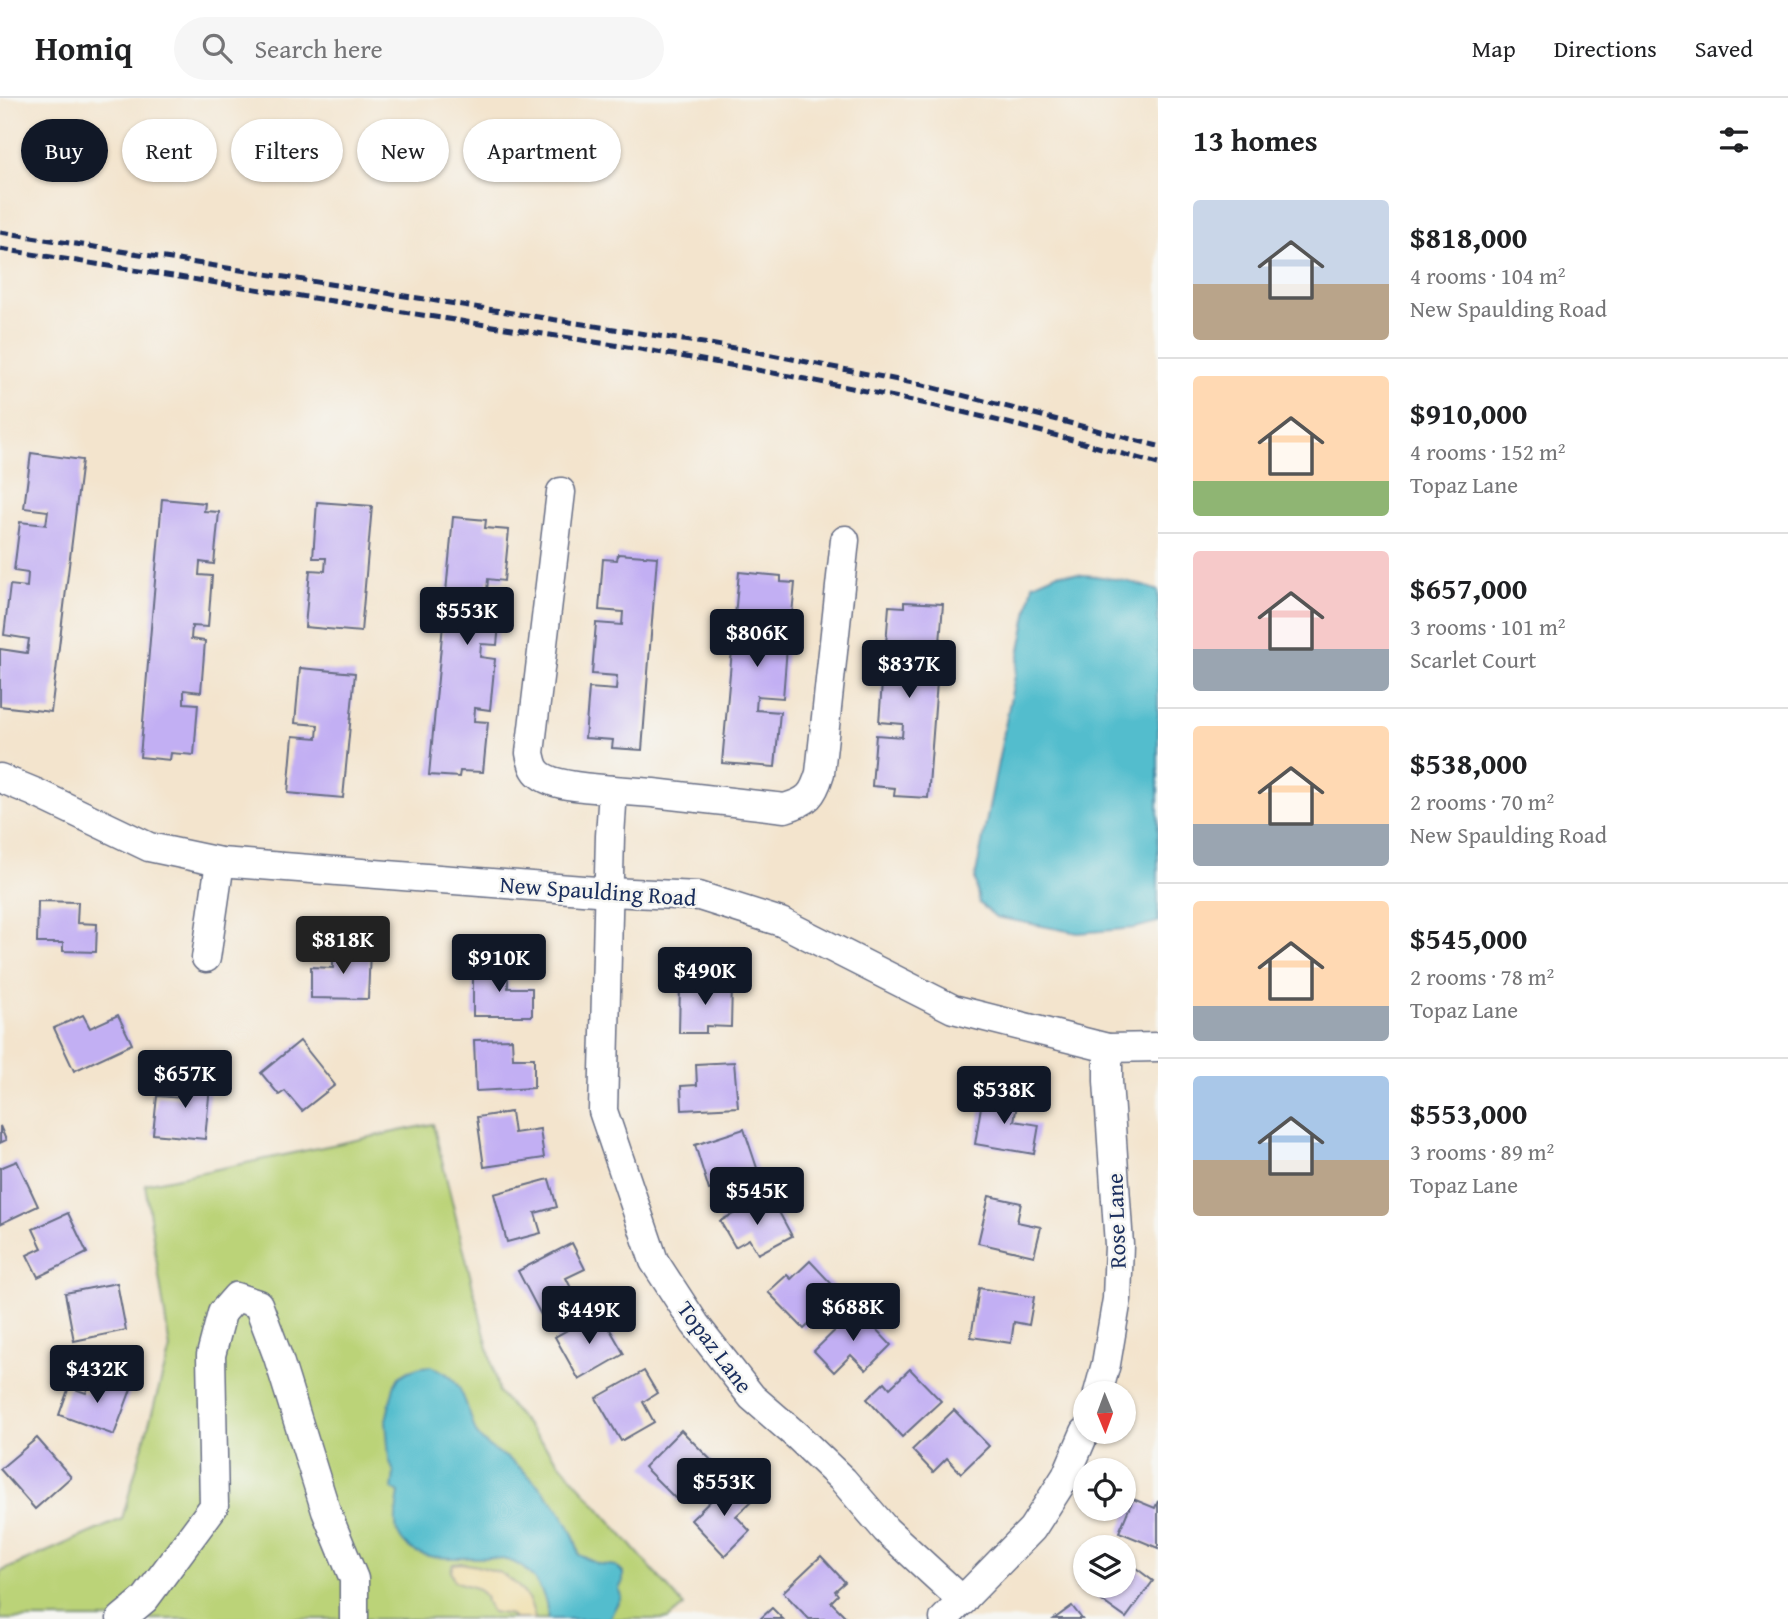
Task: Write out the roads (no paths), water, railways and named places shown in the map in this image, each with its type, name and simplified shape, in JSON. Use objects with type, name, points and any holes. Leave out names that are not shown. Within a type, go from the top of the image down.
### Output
[{"type":"street","points":[[561,492],[530,753],[535,769],[543,778],[555,783],[785,808],[801,803],[815,790],[820,773],[845,540]]},
{"type":"street","name":"New Spaulding Road","points":[[0,778],[149,847],[220,862],[609,892],[699,896],[780,922],[953,1009],[1108,1048],[1158,1047]]},
{"type":"street","name":"Topaz Lane","points":[[613,790],[603,1111],[654,1261],[695,1324],[752,1397],[843,1480],[953,1610]]},
{"type":"street","points":[[206,958],[220,862]]},
{"type":"street","name":"Rose Lane","points":[[1101,1381],[1117,1300],[1119,1245],[1108,1048]]},
{"type":"street","points":[[121,1619],[145,1599],[214,1506],[211,1355],[222,1313],[236,1297],[258,1304],[278,1357],[326,1511],[354,1579],[354,1619]]},
{"type":"street","points":[[953,1610],[1032,1529],[1066,1476],[1080,1444]]},
{"type":"water","points":[[1058,573],[1121,580],[1158,591],[1158,922],[1135,928],[1078,933],[996,917],[979,903],[975,879],[1033,584]]},
{"type":"water","points":[[431,1366],[454,1380],[480,1438],[521,1469],[553,1502],[570,1528],[579,1555],[599,1564],[616,1566],[623,1573],[619,1589],[621,1597],[609,1619],[548,1619],[546,1603],[538,1586],[531,1575],[517,1564],[503,1559],[434,1557],[419,1553],[406,1545],[396,1527],[399,1493],[392,1489],[394,1473],[389,1459],[386,1420],[394,1386],[399,1377],[409,1371]]},
{"type":"railway","points":[[0,232],[747,350],[923,385],[1158,446]]},
{"type":"railway","points":[[0,249],[646,350],[782,374],[978,416],[1158,464]]}]
